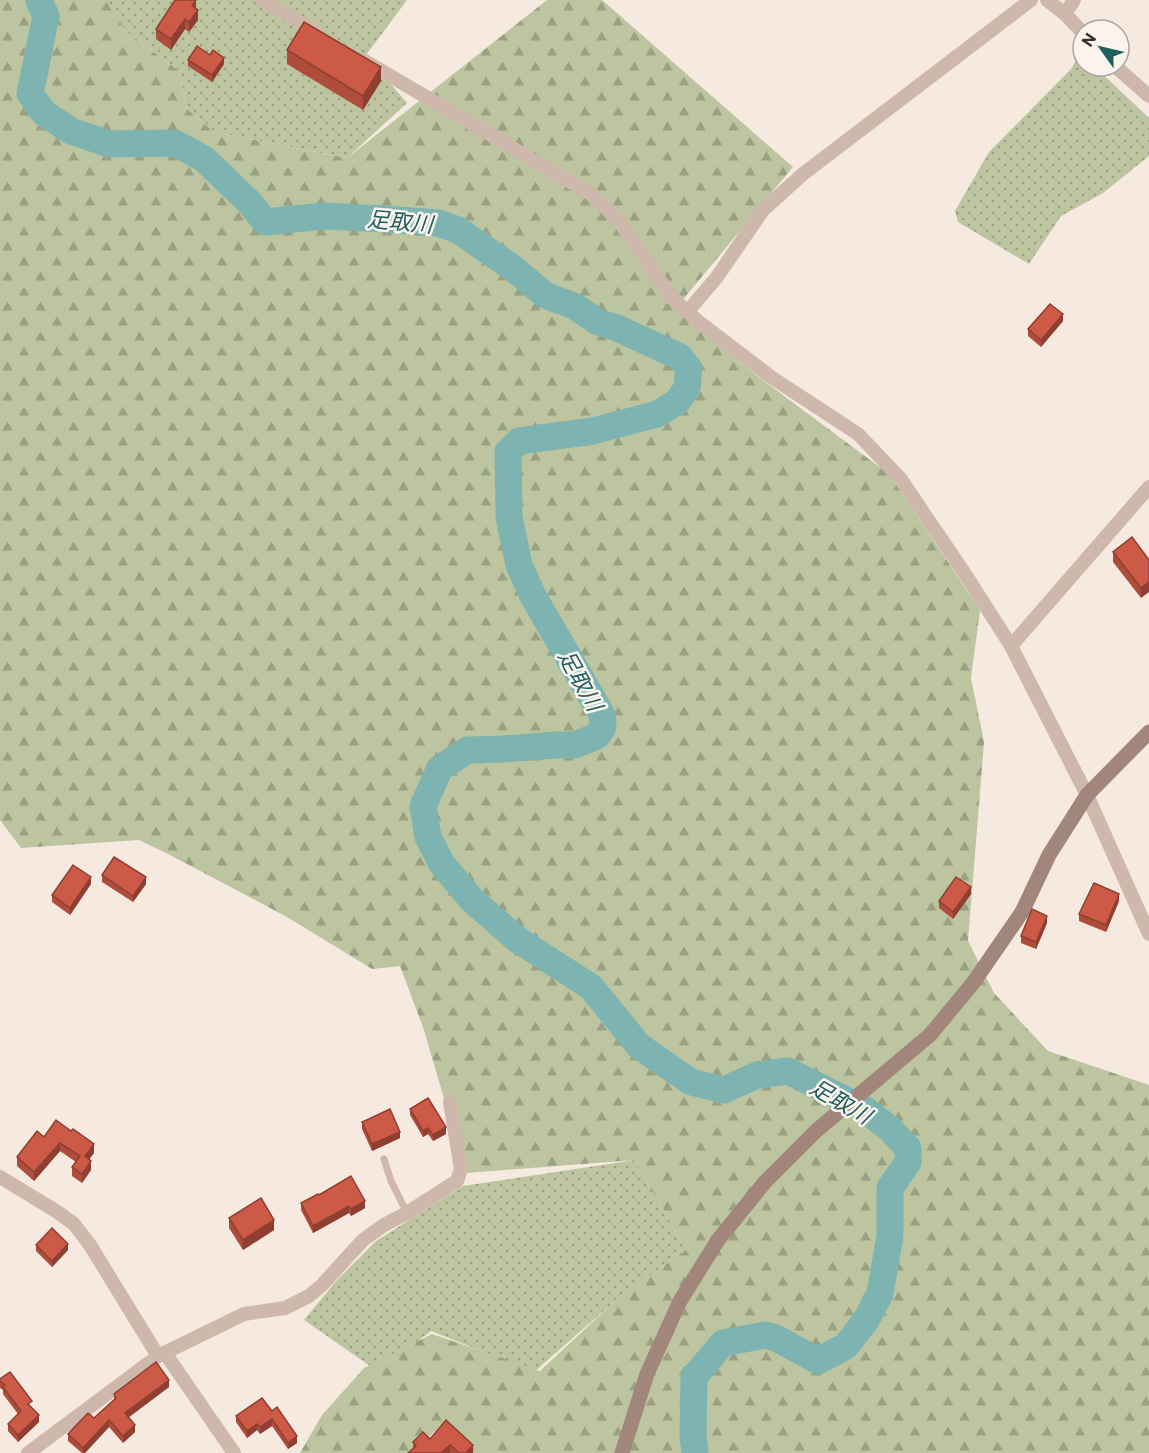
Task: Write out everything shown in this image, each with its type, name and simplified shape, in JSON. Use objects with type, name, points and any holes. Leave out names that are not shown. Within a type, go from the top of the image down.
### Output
[{"type":"street","points":[[262,0],[333,42]]},
{"type":"street","points":[[687,312],[717,277],[762,210],[803,174],[1031,0]]},
{"type":"street","points":[[1047,0],[1071,20]]},
{"type":"street","points":[[1065,14],[1074,0]]},
{"type":"street","points":[[353,53],[594,196],[619,221],[672,298],[687,312],[771,377],[858,435],[900,478],[1011,646],[1087,795],[1149,934]]},
{"type":"street","points":[[1129,78],[1149,96]]},
{"type":"street","points":[[1011,646],[1149,487]]},
{"type":"street","points":[[622,1453],[647,1374],[680,1301],[718,1240],[765,1182],[817,1130],[930,1035],[973,983],[1022,912],[1050,855],[1087,795],[1149,732]]},
{"type":"street","points":[[28,1453],[162,1354],[244,1314],[285,1308],[309,1296],[322,1286],[363,1240],[457,1181],[461,1168],[450,1102]]},
{"type":"street","points":[[0,1177],[56,1210],[74,1224],[162,1354],[234,1453]]},
{"type":"lane","points":[[384,1159],[391,1181],[407,1213]]},
{"type":"green space","points":[[0,0],[105,0],[127,32],[179,71],[187,109],[214,132],[347,158],[547,0],[602,0],[793,167],[675,309],[756,375],[889,474],[980,610],[971,678],[984,742],[968,941],[994,993],[1048,1051],[1149,1085],[1149,1453],[471,1453],[442,1424],[413,1453],[300,1453],[322,1415],[364,1368],[432,1334],[540,1371],[615,1301],[686,1250],[635,1160],[466,1173],[423,1027],[400,966],[372,969],[287,917],[139,840],[21,848],[0,820]]},
{"type":"green space","points":[[98,0],[407,0],[366,55],[407,103],[347,158],[214,132],[187,109],[179,71],[127,32]]},
{"type":"green space","points":[[1071,69],[1071,78],[1107,78],[1149,118],[1149,156],[1103,193],[1061,216],[1029,264],[958,222],[955,211],[989,152]]},
{"type":"green space","points":[[635,1160],[686,1250],[615,1301],[534,1372],[431,1331],[398,1356],[373,1368],[304,1320],[337,1280],[376,1241],[463,1186]]},
{"type":"building","points":[[175,0],[196,0],[192,6],[198,10],[189,22],[185,19],[171,39],[156,29]]},
{"type":"building","points":[[304,22],[381,67],[363,96],[287,50]]},
{"type":"building","points":[[197,46],[210,55],[213,50],[224,58],[212,75],[188,60]]},
{"type":"building","points":[[1050,304],[1063,314],[1041,340],[1028,329]]},
{"type":"building","points":[[1132,537],[1149,560],[1149,582],[1141,588],[1113,552]]},
{"type":"building","points":[[114,857],[146,877],[133,896],[102,875]]},
{"type":"building","points":[[73,865],[91,877],[70,908],[52,895]]},
{"type":"building","points":[[956,877],[971,887],[953,912],[939,901]]},
{"type":"building","points":[[1094,883],[1119,894],[1106,925],[1079,914]]},
{"type":"building","points":[[1032,909],[1047,916],[1036,942],[1021,936]]},
{"type":"building","points":[[428,1098],[446,1127],[433,1135],[428,1128],[423,1131],[410,1109]]},
{"type":"building","points":[[390,1109],[400,1132],[372,1144],[362,1122]]},
{"type":"building","points":[[56,1120],[94,1144],[85,1156],[91,1161],[82,1174],[72,1167],[80,1156],[60,1143],[34,1172],[17,1157],[37,1131],[44,1137]]},
{"type":"building","points":[[351,1176],[365,1201],[351,1209],[349,1206],[313,1226],[301,1203]]},
{"type":"building","points":[[261,1198],[274,1220],[243,1240],[229,1218]]},
{"type":"building","points":[[52,1228],[68,1244],[52,1261],[36,1245]]},
{"type":"building","points":[[156,1362],[169,1380],[125,1413],[135,1425],[123,1436],[109,1420],[83,1448],[68,1434],[88,1413],[94,1418],[116,1398],[114,1394]]},
{"type":"building","points":[[10,1372],[32,1401],[28,1404],[39,1415],[18,1435],[8,1424],[21,1411],[3,1387],[5,1385],[0,1381]]},
{"type":"building","points":[[262,1398],[272,1411],[277,1407],[297,1436],[288,1443],[272,1419],[260,1427],[257,1424],[247,1431],[236,1416]]},
{"type":"building","points":[[446,1420],[473,1445],[466,1453],[459,1453],[450,1445],[441,1453],[408,1453],[416,1446],[413,1442],[423,1432],[430,1439]]},
{"type":"waterway","name":"足取川","points":[[39,0],[46,16],[30,94],[44,113],[71,131],[109,144],[175,143],[204,159],[250,203],[265,222],[324,216],[438,223],[458,230],[514,269],[545,295],[574,306],[598,322],[617,328],[680,357],[689,369],[687,388],[677,402],[657,414],[593,431],[519,441],[508,452],[509,517],[519,565],[533,596],[602,715],[603,727],[597,736],[575,745],[468,750],[440,768],[423,806],[428,837],[442,864],[472,900],[518,940],[591,987],[639,1046],[691,1082],[724,1090],[757,1075],[788,1071],[864,1109],[890,1129],[908,1148],[908,1162],[890,1188],[890,1236],[880,1294],[866,1320],[846,1346],[818,1361],[776,1338],[765,1335],[723,1343],[694,1377],[695,1453]]}]
